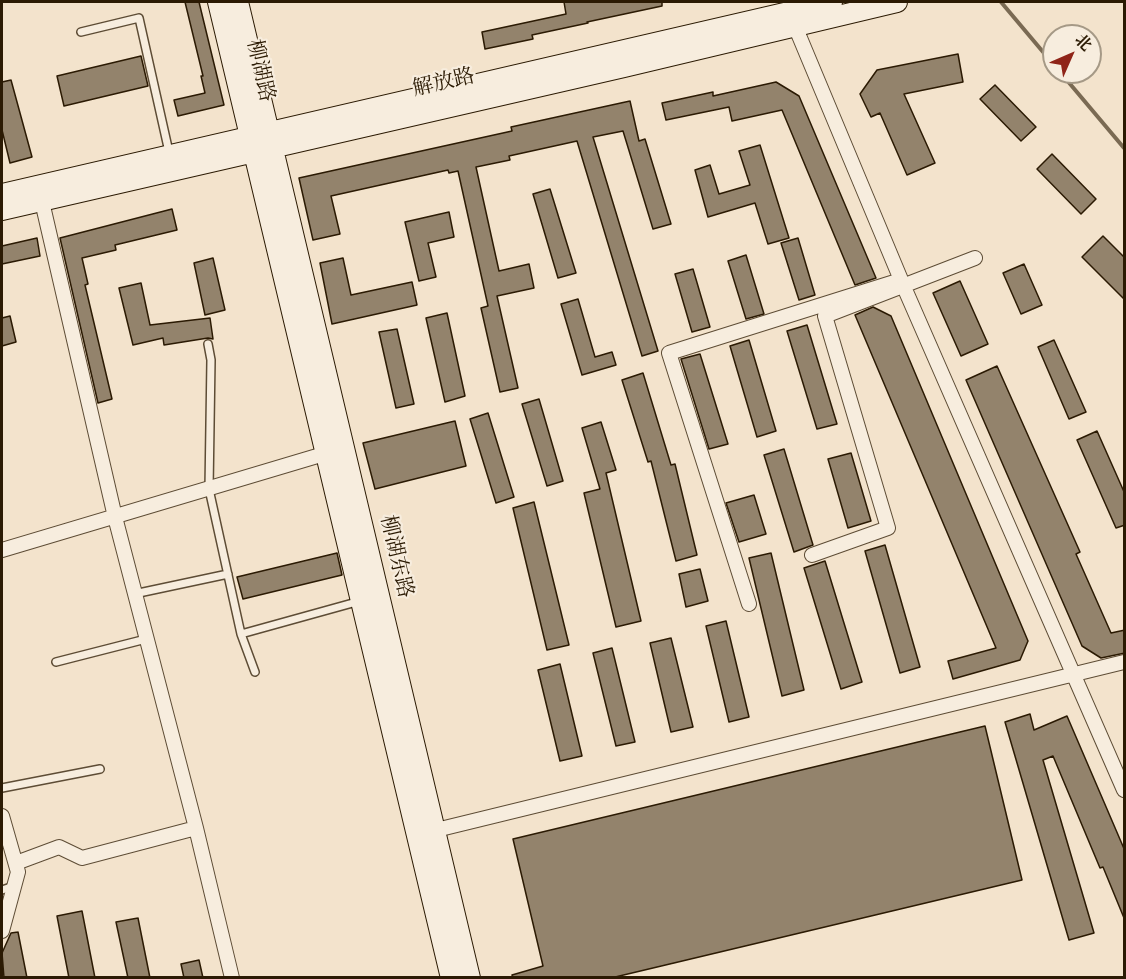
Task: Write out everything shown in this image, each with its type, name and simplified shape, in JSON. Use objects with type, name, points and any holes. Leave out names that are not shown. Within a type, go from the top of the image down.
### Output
[{"type":"main road","name":"柳湖路","points":[[218,2],[261,142]]},
{"type":"main road","name":"柳湖路","points":[[238,2],[261,142]]},
{"type":"main road","name":"解放路","points":[[2,210],[40,193],[170,155],[261,142],[832,2]]},
{"type":"main road","name":"解放路","points":[[2,194],[40,193],[897,2]]},
{"type":"main road","name":"柳湖东路","points":[[261,142],[426,833],[451,978]]},
{"type":"main road","name":"柳湖东路","points":[[335,451],[361,600],[426,833],[470,978]]},
{"type":"street","points":[[795,26],[902,284],[1125,790]]},
{"type":"street","points":[[40,193],[115,517],[196,828],[232,978]]},
{"type":"street","points":[[812,555],[888,528],[825,316],[902,284],[975,258]]},
{"type":"street","points":[[749,604],[669,353],[902,284]]},
{"type":"street","points":[[2,550],[335,451]]},
{"type":"street","points":[[426,833],[1125,662]]},
{"type":"street","points":[[2,816],[18,872],[5,888],[2,931]]},
{"type":"street","points":[[16,863],[59,847],[82,858],[196,828]]},
{"type":"lane","points":[[81,32],[139,18],[170,155]]},
{"type":"lane","points":[[208,344],[211,360],[209,489],[241,634],[255,672]]},
{"type":"lane","points":[[134,594],[228,574]]},
{"type":"lane","points":[[241,634],[361,600]]},
{"type":"lane","points":[[56,662],[146,639]]},
{"type":"lane","points":[[2,788],[100,769]]},
{"type":"building","points":[[185,2],[199,2],[224,105],[178,116],[174,100],[205,93]]},
{"type":"building","points":[[564,2],[662,2],[662,6],[532,35],[533,39],[485,49],[482,32],[566,14]]},
{"type":"building","points":[[958,54],[963,82],[904,94],[935,163],[907,175],[880,113],[871,117],[860,94],[877,70]]},
{"type":"building","points":[[141,56],[148,86],[64,106],[57,76]]},
{"type":"building","points":[[11,80],[32,157],[10,163],[2,130],[2,82]]},
{"type":"building","points":[[776,82],[799,96],[876,278],[855,285],[782,110],[732,121],[729,107],[666,120],[662,103],[713,92],[713,96]]},
{"type":"building","points":[[995,85],[1036,127],[1021,141],[980,99]]},
{"type":"building","points":[[630,101],[639,141],[645,139],[671,224],[653,229],[623,131],[593,137],[658,351],[642,356],[577,141],[509,156],[510,160],[476,167],[499,271],[529,264],[534,288],[497,296],[518,388],[500,392],[481,308],[488,306],[458,171],[449,173],[448,170],[331,196],[340,234],[313,240],[299,178],[512,131],[511,127]]},
{"type":"building","points":[[760,145],[789,238],[768,244],[755,203],[708,217],[695,170],[710,165],[719,194],[750,185],[739,151]]},
{"type":"building","points":[[1052,154],[1096,199],[1081,214],[1037,169]]},
{"type":"building","points":[[550,189],[576,273],[558,278],[533,194]]},
{"type":"building","points":[[172,209],[177,230],[115,245],[116,250],[82,258],[88,284],[85,285],[112,399],[98,403],[60,238]]},
{"type":"building","points":[[449,212],[454,237],[428,243],[436,277],[419,281],[405,222]]},
{"type":"building","points":[[1103,236],[1125,258],[1125,300],[1082,257]]},
{"type":"building","points":[[37,238],[40,256],[2,264],[2,246]]},
{"type":"building","points":[[798,238],[815,295],[799,300],[781,243]]},
{"type":"building","points":[[746,255],[764,314],[746,319],[728,261]]},
{"type":"building","points":[[213,258],[225,310],[205,315],[194,263]]},
{"type":"building","points":[[343,258],[351,295],[412,282],[417,305],[332,324],[320,263]]},
{"type":"building","points":[[1024,264],[1042,305],[1021,314],[1003,273]]},
{"type":"building","points":[[693,269],[710,327],[692,332],[675,274]]},
{"type":"building","points":[[960,281],[988,344],[961,356],[933,293]]},
{"type":"building","points":[[141,283],[150,325],[210,318],[213,339],[164,345],[163,338],[133,345],[119,288]]},
{"type":"building","points":[[578,299],[595,357],[612,352],[616,365],[582,375],[561,304]]},
{"type":"building","points":[[873,307],[891,316],[1028,641],[1020,660],[953,679],[948,661],[996,648],[855,315]]},
{"type":"building","points":[[447,313],[465,396],[445,402],[426,318]]},
{"type":"building","points":[[10,316],[16,342],[2,346],[2,318]]},
{"type":"building","points":[[807,325],[837,424],[817,429],[787,331]]},
{"type":"building","points":[[397,329],[414,404],[396,408],[379,332]]},
{"type":"building","points":[[749,340],[776,431],[757,437],[730,346]]},
{"type":"building","points":[[1054,340],[1086,412],[1069,419],[1038,347]]},
{"type":"building","points":[[700,354],[728,444],[709,449],[681,359]]},
{"type":"building","points":[[997,366],[1080,552],[1076,554],[1111,633],[1125,630],[1125,653],[1101,658],[1082,646],[966,380]]},
{"type":"building","points":[[643,373],[671,465],[675,464],[697,555],[676,561],[651,461],[648,462],[622,380]]},
{"type":"building","points":[[539,399],[563,481],[547,486],[522,404]]},
{"type":"building","points":[[488,413],[514,497],[496,503],[470,419]]},
{"type":"building","points":[[455,421],[466,466],[375,489],[363,443]]},
{"type":"building","points":[[601,422],[616,470],[606,473],[641,621],[616,627],[584,493],[600,489],[582,428]]},
{"type":"building","points":[[1097,431],[1125,494],[1125,525],[1116,528],[1077,440]]},
{"type":"building","points":[[784,449],[813,545],[794,552],[764,455]]},
{"type":"building","points":[[851,453],[871,521],[848,528],[828,459]]},
{"type":"building","points":[[754,495],[766,534],[739,542],[726,503]]},
{"type":"building","points":[[534,502],[569,645],[547,650],[513,508]]},
{"type":"building","points":[[885,545],[920,667],[900,673],[865,551]]},
{"type":"building","points":[[337,553],[342,575],[243,599],[237,577]]},
{"type":"building","points":[[771,553],[804,690],[782,696],[749,558]]},
{"type":"building","points":[[825,561],[862,682],[841,689],[804,568]]},
{"type":"building","points":[[700,569],[708,601],[686,607],[679,574]]},
{"type":"building","points":[[726,621],[749,717],[729,722],[706,626]]},
{"type":"building","points":[[671,638],[693,727],[671,732],[650,643]]},
{"type":"building","points":[[612,648],[635,742],[616,746],[593,653]]},
{"type":"building","points":[[560,664],[582,756],[560,761],[538,670]]},
{"type":"building","points":[[1030,714],[1034,730],[1067,716],[1125,851],[1124,918],[1103,867],[1100,868],[1053,756],[1043,760],[1094,933],[1069,940],[1005,722]]},
{"type":"building","points":[[985,726],[1022,880],[611,978],[513,978],[512,975],[543,966],[513,839]]},
{"type":"building","points":[[82,911],[95,978],[69,978],[57,916]]},
{"type":"building","points":[[138,918],[150,978],[128,978],[116,922]]},
{"type":"building","points":[[18,932],[27,978],[4,978],[2,953],[11,933]]},
{"type":"building","points":[[199,960],[203,978],[184,978],[181,964]]},
{"type":"waterway","points":[[1001,2],[1042,51]]},
{"type":"waterway","points":[[1070,84],[1124,148]]}]
